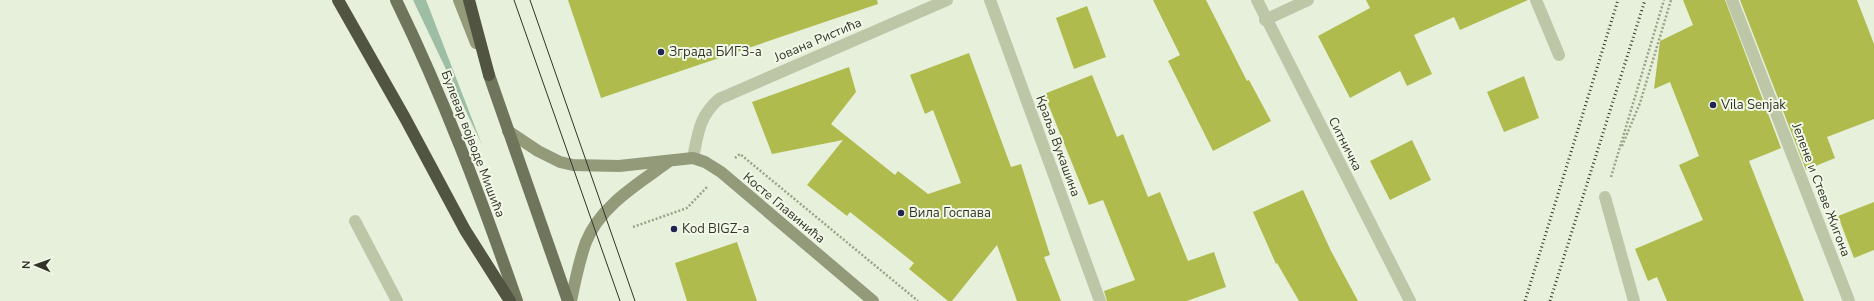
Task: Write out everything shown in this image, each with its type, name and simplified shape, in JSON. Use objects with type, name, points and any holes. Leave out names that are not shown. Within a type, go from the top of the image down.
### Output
[{"type":"highway","points":[[338,0],[380,72],[465,230],[510,301]]},
{"type":"highway","points":[[469,0],[489,75]]},
{"type":"main road","name":"Булевар војводе Мишића","points":[[396,0],[448,112],[487,216],[516,301]]},
{"type":"main road","points":[[489,75],[569,301]]},
{"type":"street","points":[[459,0],[489,75]]},
{"type":"street","name":"Јована Ристића","points":[[693,158],[700,124],[708,107],[719,98],[947,0]]},
{"type":"street","name":"Краља Вукашина","points":[[990,0],[1100,301]]},
{"type":"street","name":"Ситничка","points":[[1257,0],[1410,301]]},
{"type":"street","points":[[1266,20],[1308,0]]},
{"type":"street","points":[[1536,0],[1559,55]]},
{"type":"street","name":"Јелене и Стеве Жигона","points":[[1732,0],[1849,301]]},
{"type":"street","points":[[508,131],[538,151],[560,162],[573,165],[619,166],[668,162],[693,158]]},
{"type":"street","name":"Косте Главинића","points":[[693,158],[705,162],[721,172],[873,301]]},
{"type":"street","points":[[569,301],[586,241],[594,226],[604,213],[628,191],[668,162]]},
{"type":"street","points":[[1605,197],[1634,301]]},
{"type":"street","points":[[355,221],[397,301]]},
{"type":"path","points":[[1605,197],[1664,0]]},
{"type":"path","points":[[1616,160],[1640,103],[1671,0]]},
{"type":"green space","points":[[413,0],[426,0],[482,145]]},
{"type":"building","name":"Зграда БИГЗ-а","points":[[568,0],[877,0],[878,4],[601,98]]},
{"type":"building","points":[[1153,0],[1206,0],[1247,81],[1249,80],[1271,121],[1213,151],[1168,61],[1180,55]]},
{"type":"building","points":[[1366,0],[1528,0],[1460,30],[1454,17],[1414,35],[1432,74],[1407,86],[1400,71],[1350,98],[1318,36],[1370,8]]},
{"type":"building","points":[[1683,0],[1725,0],[1781,148],[1749,161],[1804,301],[1667,301],[1657,277],[1648,281],[1635,249],[1703,220],[1679,165],[1699,156],[1670,82],[1654,89],[1660,41],[1693,25]]},
{"type":"building","points":[[1740,0],[1857,0],[1874,44],[1874,119],[1827,137],[1835,158],[1806,170]]},
{"type":"building","points":[[1087,6],[1106,57],[1074,69],[1056,18]]},
{"type":"building","points":[[969,53],[1011,167],[1021,164],[1050,255],[1044,257],[1061,301],[1017,301],[997,245],[952,301],[948,301],[909,269],[914,263],[850,212],[847,216],[807,185],[843,140],[772,154],[752,102],[849,67],[856,92],[831,124],[895,175],[898,171],[928,194],[961,183],[933,110],[925,114],[910,75]]},
{"type":"building","points":[[1092,75],[1117,137],[1123,134],[1148,197],[1160,192],[1188,261],[1214,252],[1226,287],[1187,301],[1107,301],[1104,291],[1135,280],[1103,200],[1089,205],[1044,94]]},
{"type":"building","points":[[1524,76],[1539,118],[1504,132],[1487,92]]},
{"type":"building","points":[[1412,140],[1431,180],[1390,200],[1370,161]]},
{"type":"building","points":[[1303,190],[1331,251],[1358,301],[1299,301],[1277,263],[1276,264],[1253,212]]},
{"type":"building","points":[[1874,202],[1874,250],[1854,258],[1838,216]]},
{"type":"building","points":[[737,242],[757,301],[687,301],[675,263]]},
{"type":"tram line","points":[[514,0],[620,301]]},
{"type":"tram line","points":[[530,0],[635,301]]},
{"type":"railway","points":[[1525,301],[1618,0]]},
{"type":"railway","points":[[1550,301],[1645,0]]},
{"type":"place","name":"Зграда БИГЗ-а","points":[[661,52]]},
{"type":"place","name":"Vila Senjak","points":[[1713,105]]},
{"type":"place","name":"Вила Госпава","points":[[901,213]]},
{"type":"place","name":"Kod BIGZ-a","points":[[674,229]]}]
